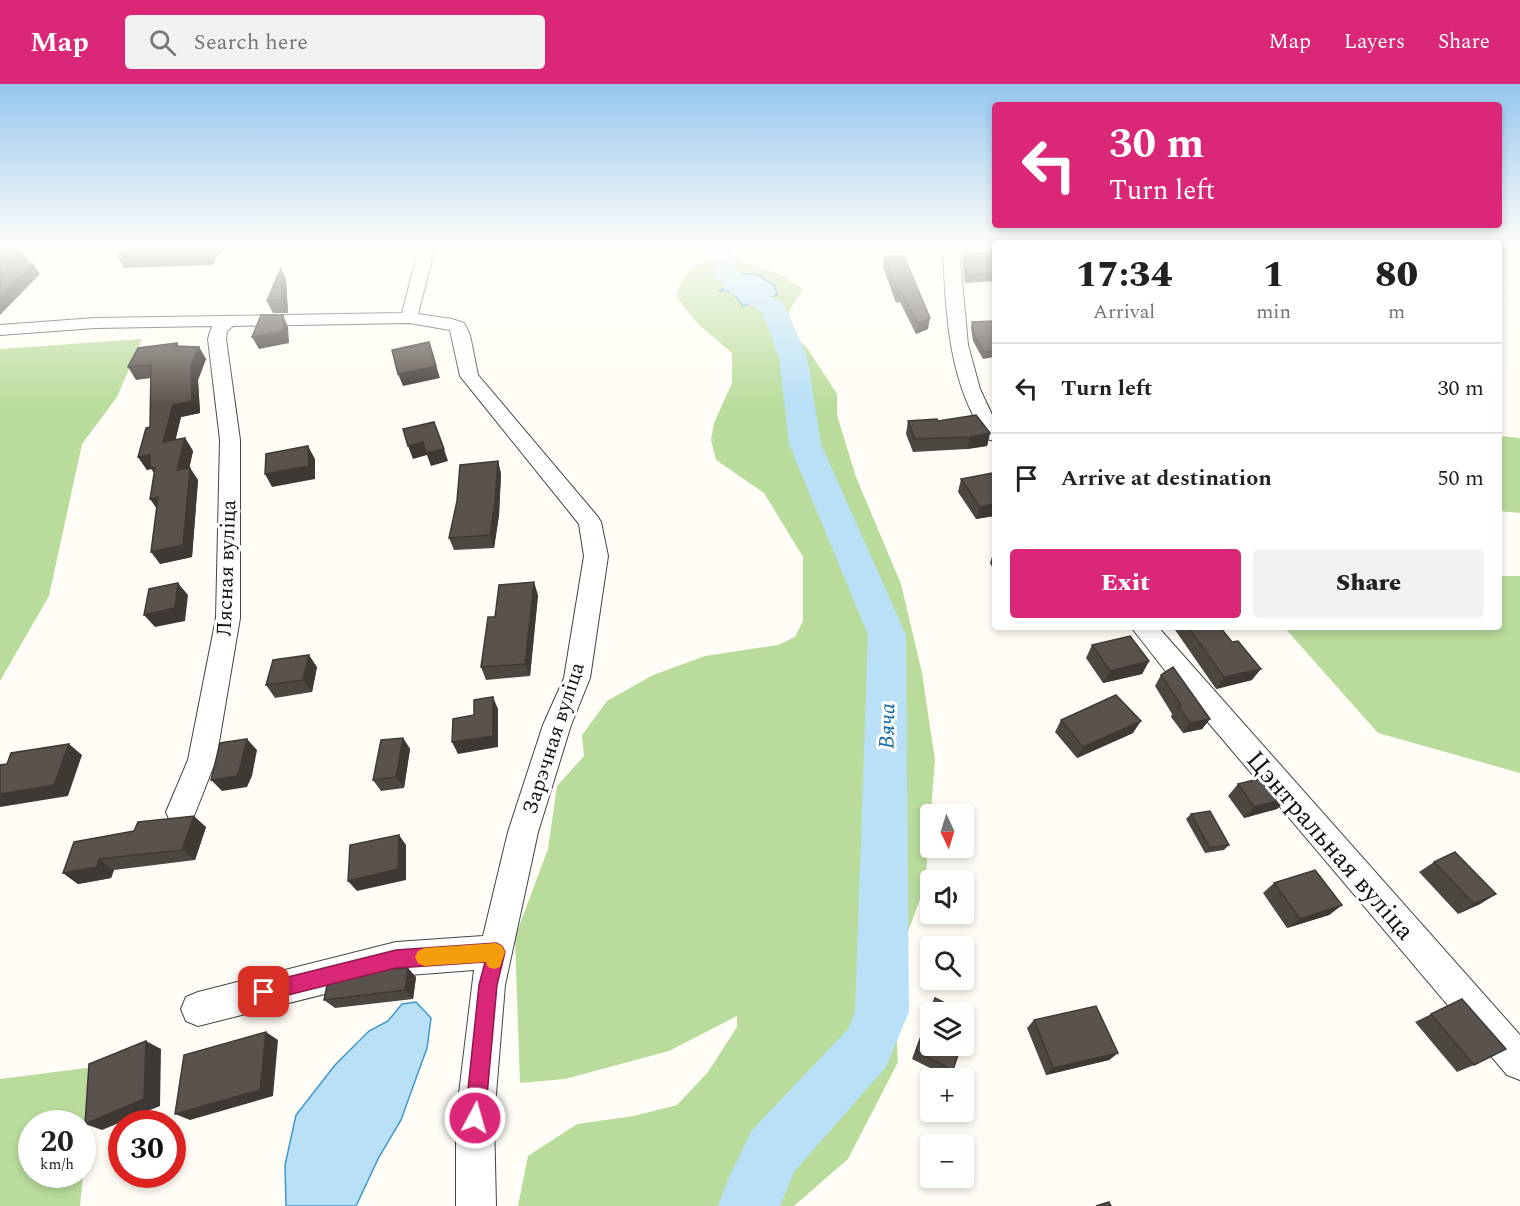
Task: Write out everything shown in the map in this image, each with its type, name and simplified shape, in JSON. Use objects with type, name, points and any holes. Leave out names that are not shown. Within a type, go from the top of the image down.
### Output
[{"type":"street","points":[[0,330],[95,323],[409,318],[414,300]]},
{"type":"street","points":[[954,300],[961,360],[971,393],[992,431]]},
{"type":"street","name":"Зарэчная вуліца","points":[[409,318],[453,324],[458,327],[470,376],[590,522],[596,556],[577,678],[557,725],[524,831],[488,985],[475,1118],[476,1206]]},
{"type":"street","name":"Лясная вуліца","points":[[181,812],[202,760],[228,618],[230,440],[217,339],[219,329],[227,322]]},
{"type":"street","name":"Цэнтральная вуліца","points":[[1146,630],[1520,1062]]},
{"type":"street","points":[[198,1009],[396,959],[496,952]]},
{"type":"green space","points":[[679,300],[796,300],[789,311],[789,330],[807,348],[837,394],[837,415],[856,477],[901,584],[922,673],[935,760],[931,804],[920,804],[920,858],[927,858],[926,870],[920,870],[920,899],[893,973],[898,1062],[848,1159],[794,1206],[518,1206],[528,1156],[577,1124],[634,1116],[677,1105],[708,1072],[737,1027],[737,1016],[669,1051],[565,1079],[520,1083],[515,937],[548,849],[557,786],[584,756],[582,735],[607,701],[653,675],[705,656],[778,645],[795,637],[803,621],[803,557],[764,493],[716,460],[711,440],[714,423],[732,383],[732,353],[698,324]]},
{"type":"green space","points":[[142,339],[117,397],[82,444],[49,596],[0,681],[0,349]]},
{"type":"green space","points":[[1502,436],[1520,438],[1520,513],[1502,511]]},
{"type":"green space","points":[[1502,576],[1520,576],[1520,773],[1378,733],[1287,630],[1502,630]]},
{"type":"green space","points":[[94,1067],[90,1110],[18,1110],[18,1188],[82,1188],[80,1206],[0,1206],[0,1079]]},
{"type":"water","points":[[739,300],[760,300],[743,306]]},
{"type":"water","points":[[416,1002],[431,1018],[427,1048],[401,1120],[379,1157],[356,1206],[286,1206],[285,1165],[296,1115],[335,1065],[369,1031],[388,1021],[402,1004]]},
{"type":"building","points":[[906,300],[923,300],[930,318],[918,323]]},
{"type":"building","points":[[261,315],[283,315],[284,331],[252,337]]},
{"type":"building","points":[[992,321],[992,351],[984,352],[974,335],[972,322]]},
{"type":"building","points":[[429,342],[436,366],[398,374],[392,350]]},
{"type":"building","points":[[177,343],[175,346],[199,347],[191,367],[192,401],[173,405],[163,442],[185,438],[177,470],[190,468],[183,545],[151,552],[158,497],[150,499],[155,468],[150,467],[150,455],[138,457],[146,428],[150,427],[151,365],[128,367],[138,348]]},
{"type":"building","points":[[976,415],[990,433],[970,437],[915,439],[908,421],[937,419],[938,421]]},
{"type":"building","points":[[434,422],[444,449],[426,453],[423,442],[408,446],[403,429]]},
{"type":"building","points":[[308,446],[309,466],[265,474],[266,454]]},
{"type":"building","points":[[498,461],[490,535],[449,538],[457,501],[460,465]]},
{"type":"building","points":[[992,473],[992,504],[980,507],[961,479]]},
{"type":"building","points":[[534,582],[525,664],[481,667],[488,617],[495,617],[499,585]]},
{"type":"building","points":[[178,583],[175,608],[144,615],[149,589]]},
{"type":"building","points":[[1190,630],[1222,630],[1232,642],[1238,641],[1261,669],[1224,677]]},
{"type":"building","points":[[1130,636],[1149,661],[1110,671],[1092,645]]},
{"type":"building","points":[[309,655],[303,680],[266,685],[273,660]]},
{"type":"building","points":[[1173,667],[1210,719],[1190,723],[1161,675]]},
{"type":"building","points":[[1116,695],[1141,721],[1083,747],[1061,720]]},
{"type":"building","points":[[493,697],[493,736],[452,742],[453,719],[474,715],[474,700]]},
{"type":"building","points":[[403,738],[396,777],[373,780],[381,740]]},
{"type":"building","points":[[247,739],[237,776],[211,780],[220,743]]},
{"type":"building","points":[[69,744],[54,785],[0,794],[0,765],[7,764],[11,753]]},
{"type":"building","points":[[1270,776],[1288,798],[1254,807],[1238,784]]},
{"type":"building","points":[[1210,811],[1229,845],[1210,848],[1191,814]]},
{"type":"building","points":[[194,816],[182,850],[99,859],[97,867],[63,873],[74,842],[134,831],[138,822]]},
{"type":"building","points":[[399,835],[398,869],[348,881],[350,845]]},
{"type":"building","points":[[1455,852],[1496,894],[1474,904],[1434,862]]},
{"type":"building","points":[[1315,870],[1342,905],[1300,919],[1274,883]]},
{"type":"building","points":[[408,968],[405,990],[324,1000],[327,985],[388,969]]},
{"type":"building","points":[[1462,999],[1506,1049],[1474,1065],[1431,1014]]},
{"type":"building","points":[[1096,1006],[1118,1053],[1053,1068],[1034,1020]]},
{"type":"building","points":[[266,1032],[260,1090],[186,1111],[176,1110],[184,1055]]},
{"type":"building","points":[[920,1040],[920,1053],[916,1051]]},
{"type":"building","points":[[146,1041],[144,1099],[118,1110],[108,1110],[108,1114],[96,1119],[96,1110],[86,1110],[89,1064]]},
{"type":"building","points":[[926,1056],[958,1056],[954,1068],[949,1068]]},
{"type":"building","points":[[1109,1202],[1111,1206],[1096,1206]]},
{"type":"waterway","name":"Вяча","points":[[749,1206],[750,1198],[773,1151],[867,1048],[882,1012],[887,635],[805,444],[793,357],[773,308],[760,300]]},
{"type":"slow traffic","points":[[424,957],[496,952],[494,960]]},
{"type":"route","points":[[264,992],[396,959],[496,952],[488,985],[475,1118]]}]
